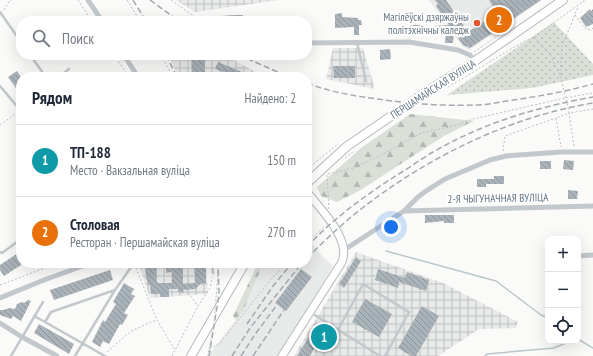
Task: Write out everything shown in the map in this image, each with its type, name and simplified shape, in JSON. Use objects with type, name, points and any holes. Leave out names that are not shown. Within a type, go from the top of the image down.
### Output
[{"type":"main road","name":"ПЕРШАМАЙСКАЯ ВУЛІЦА","points":[[312,178],[346,147],[563,0]]},
{"type":"main road","points":[[282,356],[342,262],[344,256],[341,239],[330,221],[312,198]]},
{"type":"main road","points":[[191,356],[242,268]]},
{"type":"street","points":[[88,0],[99,16]]},
{"type":"street","points":[[312,43],[409,42],[458,50],[470,55],[475,61]]},
{"type":"street","points":[[127,60],[135,72]]},
{"type":"street","points":[[344,250],[404,211],[418,197],[445,179],[490,160],[503,156],[561,152],[593,152]]},
{"type":"street","name":"2-Я ЧЫГУНАЧНАЯ ВУЛІЦА","points":[[404,211],[593,206]]},
{"type":"street","points":[[581,256],[593,255]]},
{"type":"street","points":[[0,298],[77,268]]},
{"type":"street","points":[[0,323],[57,356]]},
{"type":"lane","points":[[0,12],[15,34]]},
{"type":"lane","points":[[357,42],[366,81]]},
{"type":"lane","points":[[34,60],[42,72]]},
{"type":"lane","points":[[0,86],[16,104]]},
{"type":"lane","points":[[0,252],[2,253],[16,243]]},
{"type":"lane","points":[[75,356],[115,290],[130,268]]},
{"type":"lane","points":[[212,268],[213,273]]},
{"type":"lane","points":[[338,330],[363,284],[409,312],[385,356]]},
{"type":"lane","points":[[45,322],[51,312],[115,290]]},
{"type":"lane","points":[[11,356],[43,302]]},
{"type":"lane","points":[[310,312],[380,356]]},
{"type":"lane","points":[[34,316],[105,356]]},
{"type":"path","points":[[0,12],[12,0]]},
{"type":"path","points":[[78,0],[89,16]]},
{"type":"path","points":[[127,0],[137,16]]},
{"type":"path","points":[[171,0],[178,7],[193,16]]},
{"type":"path","points":[[449,86],[534,37],[586,0]]},
{"type":"path","points":[[560,75],[562,46],[578,7]]},
{"type":"path","points":[[575,15],[586,29],[591,30],[593,28]]},
{"type":"path","points":[[534,37],[550,54],[560,75],[569,113],[575,152]]},
{"type":"path","points":[[117,60],[126,72]]},
{"type":"path","points":[[164,60],[170,72]]},
{"type":"path","points":[[326,174],[354,168],[421,133],[454,126],[473,119],[593,93]]},
{"type":"path","points":[[503,156],[502,148],[505,136],[569,113],[593,109]]},
{"type":"path","points":[[0,124],[16,113]]},
{"type":"path","points":[[556,118],[561,152]]},
{"type":"path","points":[[343,159],[355,150]]},
{"type":"path","points":[[312,164],[317,160]]},
{"type":"path","points":[[326,174],[332,169]]},
{"type":"path","points":[[312,237],[330,221],[326,174]]},
{"type":"path","points":[[0,285],[45,268]]},
{"type":"path","points":[[136,268],[157,320],[175,350]]},
{"type":"path","points":[[172,356],[198,306],[210,288],[214,268]]},
{"type":"path","points":[[208,356],[214,324],[218,273],[217,268]]},
{"type":"path","points":[[209,349],[220,343],[272,278],[282,268]]},
{"type":"path","points":[[188,281],[187,291],[198,306]]},
{"type":"path","points":[[105,356],[112,347],[131,331],[157,320]]},
{"type":"shaded area","points":[[176,0],[279,0],[195,12]]},
{"type":"shaded area","name":"Магілёўскі дзяржаўны політэхнічны каледж","points":[[429,0],[542,0],[469,50],[462,46]]},
{"type":"shaded area","points":[[333,48],[363,48],[375,89],[326,79]]},
{"type":"shaded area","points":[[171,60],[234,60],[256,72],[176,72]]},
{"type":"shaded area","points":[[312,243],[322,256],[333,266],[278,356],[208,356],[244,309],[261,269],[312,268]]},
{"type":"shaded area","points":[[356,252],[443,283],[518,322],[515,328],[479,329],[438,356],[294,356]]},
{"type":"shaded area","points":[[140,268],[206,268],[208,294],[150,298]]},
{"type":"green space","points":[[554,22],[593,64],[593,75],[532,88],[447,95]]},
{"type":"green space","points":[[410,114],[474,121],[444,136],[359,191],[337,202],[321,196],[317,187],[361,148]]},
{"type":"green space","points":[[256,268],[262,268],[244,309],[236,320],[233,316]]},
{"type":"building","name":"Магілёўскі дзяржаўны політэхнічны каледж","points":[[435,0],[446,0],[468,32],[497,13],[489,0],[541,0],[470,48],[463,45],[454,32],[453,43],[445,43],[446,32],[434,33],[433,26],[449,25],[436,6],[438,4]]},
{"type":"building","points":[[590,9],[591,11],[593,9],[593,24],[586,27],[580,18]]},
{"type":"building","points":[[342,13],[342,17],[358,18],[358,20],[361,20],[362,25],[359,25],[359,35],[354,35],[354,27],[335,28],[335,14]]},
{"type":"building","points":[[234,15],[243,15],[243,16],[222,16]]},
{"type":"building","points":[[422,25],[422,33],[410,33],[410,26]]},
{"type":"building","points":[[390,49],[391,59],[380,60],[380,50]]},
{"type":"building","points":[[191,60],[205,60],[205,72],[192,72]]},
{"type":"building","points":[[218,62],[242,72],[223,72],[215,69]]},
{"type":"building","points":[[333,66],[355,66],[355,78],[334,78]]},
{"type":"building","points":[[17,71],[16,88],[8,77]]},
{"type":"building","points":[[564,160],[574,161],[573,170],[563,169]]},
{"type":"building","points":[[540,161],[551,161],[551,169],[540,169]]},
{"type":"building","points":[[494,176],[504,176],[504,184],[486,184],[486,187],[477,187],[477,179],[494,179]]},
{"type":"building","points":[[568,190],[578,191],[577,199],[568,199]]},
{"type":"building","points":[[529,194],[541,194],[541,202],[529,202]]},
{"type":"building","points":[[425,215],[454,215],[454,223],[444,223],[444,221],[425,223]]},
{"type":"building","points":[[16,254],[16,268],[4,276],[0,270],[0,265]]},
{"type":"building","points":[[356,257],[361,261],[344,288],[339,284]]},
{"type":"building","points":[[145,268],[156,268],[157,283],[172,283],[172,272],[166,273],[166,268],[183,268],[183,284],[195,283],[194,268],[206,268],[206,283],[200,284],[195,290],[183,290],[184,293],[178,292],[178,289],[169,289],[169,297],[160,297],[160,294],[151,294],[150,285],[148,285]]},
{"type":"building","points":[[301,269],[312,277],[286,311],[275,303]]},
{"type":"building","points":[[378,269],[405,278],[407,272],[429,280],[426,291],[399,282],[398,288],[375,280]]},
{"type":"building","points":[[110,270],[113,280],[54,300],[50,290]]},
{"type":"building","points":[[124,283],[134,289],[131,294],[135,296],[124,313],[128,315],[122,325],[120,324],[109,344],[103,341],[100,347],[92,342],[103,320],[105,322],[116,304],[113,302]]},
{"type":"building","points":[[365,299],[392,314],[379,337],[352,322]]},
{"type":"building","points":[[28,300],[31,301],[21,321],[13,316],[11,319],[0,315],[0,310],[10,308],[15,309],[17,304],[22,302],[24,303]]},
{"type":"building","points":[[422,306],[439,316],[416,356],[411,356],[398,348]]},
{"type":"building","points":[[39,324],[74,344],[69,354],[34,333]]},
{"type":"building","points":[[308,338],[317,343],[310,356],[297,356]]},
{"type":"waterway","points":[[386,251],[496,281],[545,317]]},
{"type":"waterway","points":[[581,341],[593,348]]},
{"type":"waterway","points":[[485,356],[487,354],[554,348],[564,344]]},
{"type":"railway","points":[[133,0],[143,16]]},
{"type":"railway","points":[[150,0],[172,16]]},
{"type":"railway","points":[[168,60],[174,72]]},
{"type":"railway","points":[[250,60],[278,72]]},
{"type":"railway","points":[[312,85],[351,95],[390,101],[439,105],[480,105],[561,92],[593,84]]},
{"type":"railway","points":[[312,242],[338,217],[361,199],[433,152],[452,142],[491,124],[511,117],[551,106],[593,97]]},
{"type":"railway","points":[[312,253],[361,209],[414,172],[442,156],[500,129],[531,118],[562,109],[593,103]]},
{"type":"railway","points":[[209,356],[219,295],[218,268]]},
{"type":"railway","points":[[247,324],[273,286],[288,268]]},
{"type":"railway","points":[[232,356],[250,328],[298,268]]},
{"type":"railway","points":[[241,356],[277,305]]},
{"type":"railway","points":[[253,356],[284,310]]},
{"type":"place","name":"Столовая","points":[[499,20]]},
{"type":"place","name":"Магілёўскі дзяржаўны політэхнічны каледж","points":[[477,23]]},
{"type":"place","name":"ТП-188","points":[[324,337]]}]
